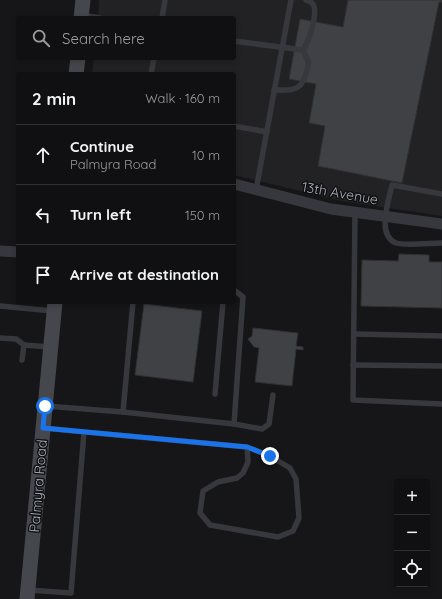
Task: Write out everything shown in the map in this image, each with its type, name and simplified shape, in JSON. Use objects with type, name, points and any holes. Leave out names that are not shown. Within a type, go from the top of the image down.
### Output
[{"type":"main road","points":[[76,72],[78,60]]},
{"type":"main road","name":"Palmyra Road","points":[[28,595],[54,307]]},
{"type":"street","name":"13th Avenue","points":[[236,185],[323,207],[442,224]]},
{"type":"street","points":[[0,251],[16,252]]},
{"type":"lane","points":[[162,16],[165,0]]},
{"type":"lane","points":[[256,190],[291,0]]},
{"type":"lane","points":[[303,50],[309,40],[314,13],[314,6],[311,2],[306,0]]},
{"type":"lane","points":[[82,11],[95,16]]},
{"type":"lane","points":[[236,41],[303,50]]},
{"type":"lane","points":[[274,90],[289,91],[298,88],[303,84],[309,63],[303,50]]},
{"type":"lane","points":[[151,72],[154,60]]},
{"type":"lane","points":[[236,126],[267,132]]},
{"type":"lane","points":[[442,194],[392,186],[385,228],[388,236],[395,242],[402,244],[442,243]]},
{"type":"lane","points":[[355,212],[353,400],[442,404]]},
{"type":"lane","points":[[234,424],[244,297],[236,291]]},
{"type":"lane","points":[[123,412],[133,304]]},
{"type":"lane","points":[[215,394],[223,304]]},
{"type":"lane","points":[[0,306],[54,307]]},
{"type":"lane","points":[[354,334],[442,336]]},
{"type":"lane","points":[[0,338],[16,339],[24,345],[50,347]]},
{"type":"lane","points":[[22,360],[24,345]]},
{"type":"lane","points":[[353,365],[442,366]]},
{"type":"lane","points":[[45,406],[123,412],[234,424],[262,429],[269,424],[273,395]]},
{"type":"lane","points":[[43,428],[247,447],[270,456],[290,468],[296,479],[299,518],[294,531],[278,537],[210,525],[200,513],[203,491],[218,482],[237,478],[243,473],[248,462],[247,447]]},
{"type":"lane","points":[[28,595],[71,593],[84,432]]},
{"type":"shaded area","points":[[99,0],[442,0],[442,216],[341,201],[236,175],[236,72],[92,72],[94,60],[236,60],[236,16],[98,16]]},
{"type":"building","points":[[348,0],[442,0],[442,2],[439,2],[402,183],[318,166],[325,126],[309,123],[316,84],[289,79],[300,19],[343,27]]},
{"type":"building","points":[[399,254],[429,255],[429,262],[442,262],[442,308],[361,306],[362,260],[398,261]]},
{"type":"building","points":[[144,304],[202,311],[193,382],[135,375]]},
{"type":"building","points":[[253,328],[298,333],[296,346],[303,347],[303,350],[296,349],[292,386],[255,382],[259,348],[254,347],[248,339],[252,336]]},
{"type":"route","points":[[45,406],[43,428],[247,447],[270,456]]}]
